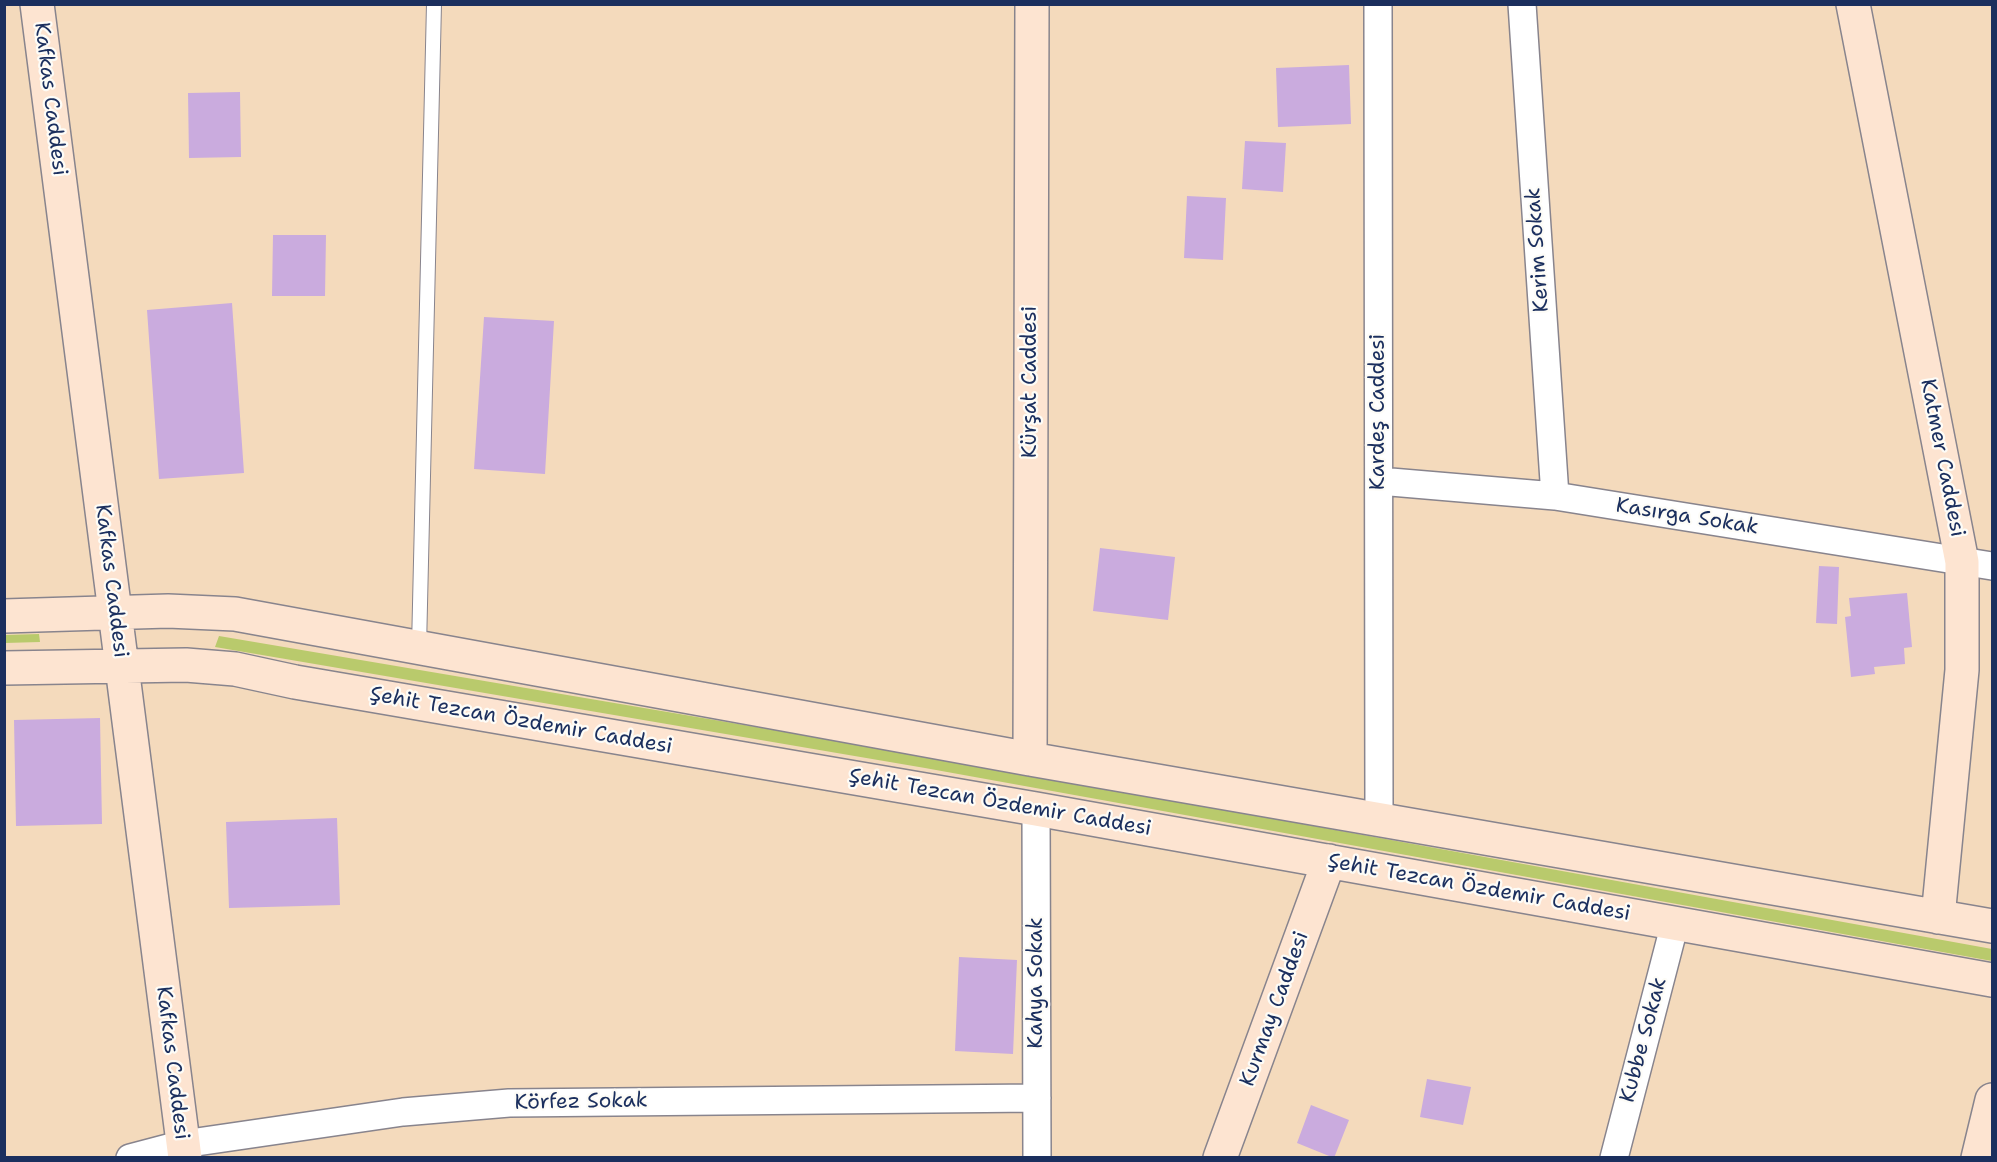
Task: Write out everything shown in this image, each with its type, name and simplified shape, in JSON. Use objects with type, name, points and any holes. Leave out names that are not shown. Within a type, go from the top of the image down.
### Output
[{"type":"street","name":"Kafkas Caddesi","points":[[38,4],[184,1151]]},
{"type":"street","name":"Kürşat Caddesi","points":[[1030,759],[1032,4]]},
{"type":"street","name":"Kardeş Caddesi","points":[[1378,4],[1379,819]]},
{"type":"street","name":"Kerim Sokak","points":[[1522,4],[1555,496]]},
{"type":"street","name":"Katmer Caddesi","points":[[1853,4],[1977,564],[1962,670],[1938,917]]},
{"type":"street","name":"Kasırga Sokak","points":[[1379,482],[1555,496],[1977,564]]},
{"type":"street","points":[[4,616],[168,611],[235,614],[1030,759],[1992,926]]},
{"type":"street","name":"Şehit Tezcan Özdemir Caddesi","points":[[4,668],[186,665],[235,669],[295,682],[1036,809],[1992,980]]},
{"type":"street","name":"Kahya Sokak","points":[[1036,809],[1037,1158]]},
{"type":"street","name":"Kurmay Caddesi","points":[[1220,1158],[1329,861]]},
{"type":"street","name":"Kubbe Sokak","points":[[1614,1158],[1675,923]]},
{"type":"street","name":"Körfez Sokak","points":[[129,1158],[184,1151],[403,1112],[509,1103],[1037,1098]]},
{"type":"street","points":[[1978,1158],[1992,1100]]},
{"type":"lane","points":[[419,648],[434,4]]},
{"type":"green space","points":[[39,634],[40,642],[5,643],[5,635]]},
{"type":"green space","points":[[219,636],[939,758],[1992,949],[1992,961],[925,768],[215,647]]},
{"type":"building","points":[[1349,65],[1351,124],[1278,127],[1276,68]]},
{"type":"building","points":[[240,92],[241,157],[189,158],[188,93]]},
{"type":"building","points":[[1245,141],[1286,143],[1283,192],[1242,189]]},
{"type":"building","points":[[1187,196],[1226,198],[1223,260],[1184,258]]},
{"type":"building","points":[[273,235],[326,235],[325,296],[272,296]]},
{"type":"building","points":[[232,303],[244,473],[159,479],[147,310]]},
{"type":"building","points":[[484,317],[554,321],[545,474],[474,469]]},
{"type":"building","points":[[1100,548],[1175,557],[1168,620],[1093,611]]},
{"type":"building","points":[[1819,566],[1839,567],[1837,624],[1816,623]]},
{"type":"building","points":[[1907,593],[1912,647],[1904,648],[1905,664],[1874,667],[1875,674],[1851,677],[1845,617],[1851,616],[1849,598]]},
{"type":"building","points":[[100,718],[102,824],[16,826],[14,720]]},
{"type":"building","points":[[337,818],[340,905],[229,908],[226,822]]},
{"type":"building","points":[[959,957],[1017,960],[1013,1054],[955,1051]]},
{"type":"building","points":[[1427,1079],[1471,1087],[1463,1125],[1420,1117]]},
{"type":"building","points":[[1311,1105],[1349,1120],[1334,1158],[1297,1143]]}]
